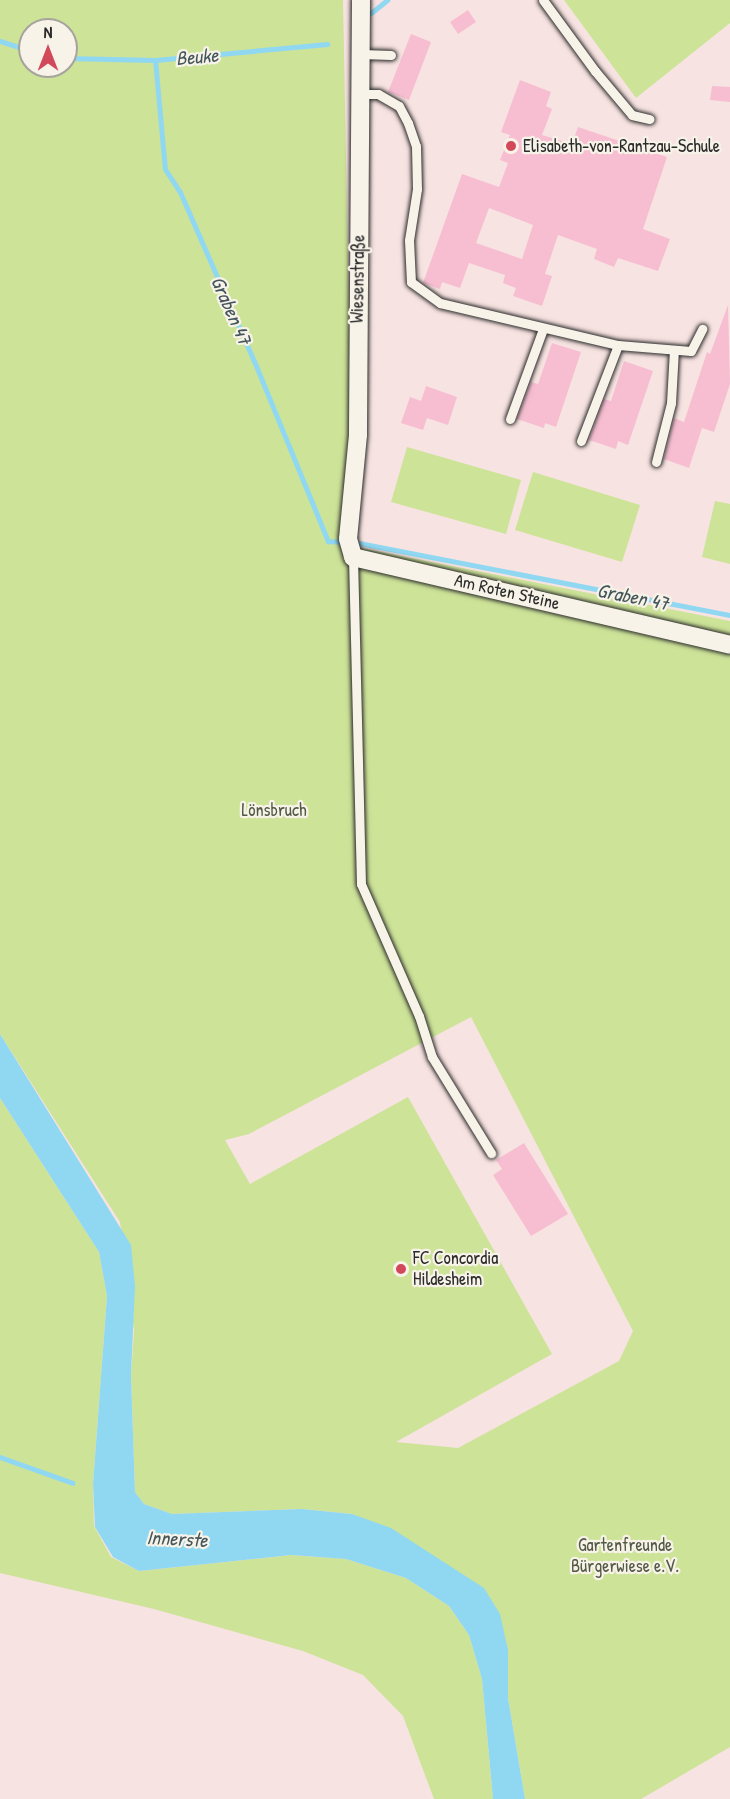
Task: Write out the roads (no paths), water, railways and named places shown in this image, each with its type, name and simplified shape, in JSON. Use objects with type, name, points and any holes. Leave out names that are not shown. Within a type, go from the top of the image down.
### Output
[{"type":"street","name":"Wiesenstraße","points":[[353,557],[348,539],[358,435],[361,0]]},
{"type":"street","name":"Am Roten Steine","points":[[353,557],[730,645]]},
{"type":"lane","points":[[543,0],[595,71],[632,114],[650,119]]},
{"type":"lane","points":[[362,54],[391,55]]},
{"type":"lane","points":[[362,94],[378,94],[399,106],[416,146],[411,282],[440,303],[618,345],[691,351],[702,328]]},
{"type":"lane","points":[[510,419],[543,329]]},
{"type":"lane","points":[[581,441],[618,345]]},
{"type":"lane","points":[[656,462],[671,403],[674,350]]},
{"type":"lane","points":[[353,557],[361,884],[419,1016],[432,1057],[491,1154]]},
{"type":"water","name":"Innerste","points":[[0,1034],[131,1245],[135,1286],[131,1375],[135,1492],[144,1504],[172,1514],[302,1509],[352,1514],[391,1528],[484,1588],[500,1614],[508,1650],[508,1698],[525,1799],[493,1799],[482,1679],[469,1635],[449,1606],[406,1578],[346,1559],[291,1555],[139,1571],[113,1557],[95,1527],[93,1484],[107,1296],[99,1252],[0,1098]]},
{"type":"waterway","name":"Beuke","points":[[371,13],[387,0]]},
{"type":"waterway","name":"Beuke","points":[[0,41],[18,47]]},
{"type":"waterway","name":"Beuke","points":[[78,58],[155,60],[327,44]]},
{"type":"waterway","name":"Graben 47","points":[[155,60],[165,169],[180,192],[254,361],[328,541],[344,542]]},
{"type":"waterway","name":"Graben 47","points":[[359,543],[730,615]]},
{"type":"waterway","points":[[0,1457],[73,1483]]},
{"type":"place","name":"Elisabeth-von-Rantzau-Schule","points":[[511,146]]},
{"type":"place","name":"FC Concordia Hildesheim","points":[[401,1269]]},
{"type":"park label","name":"Lönsbruch","points":[[274,810]]},
{"type":"park label","name":"Gartenfreunde Bürgerwiese e.V.","points":[[625,1556]]}]
